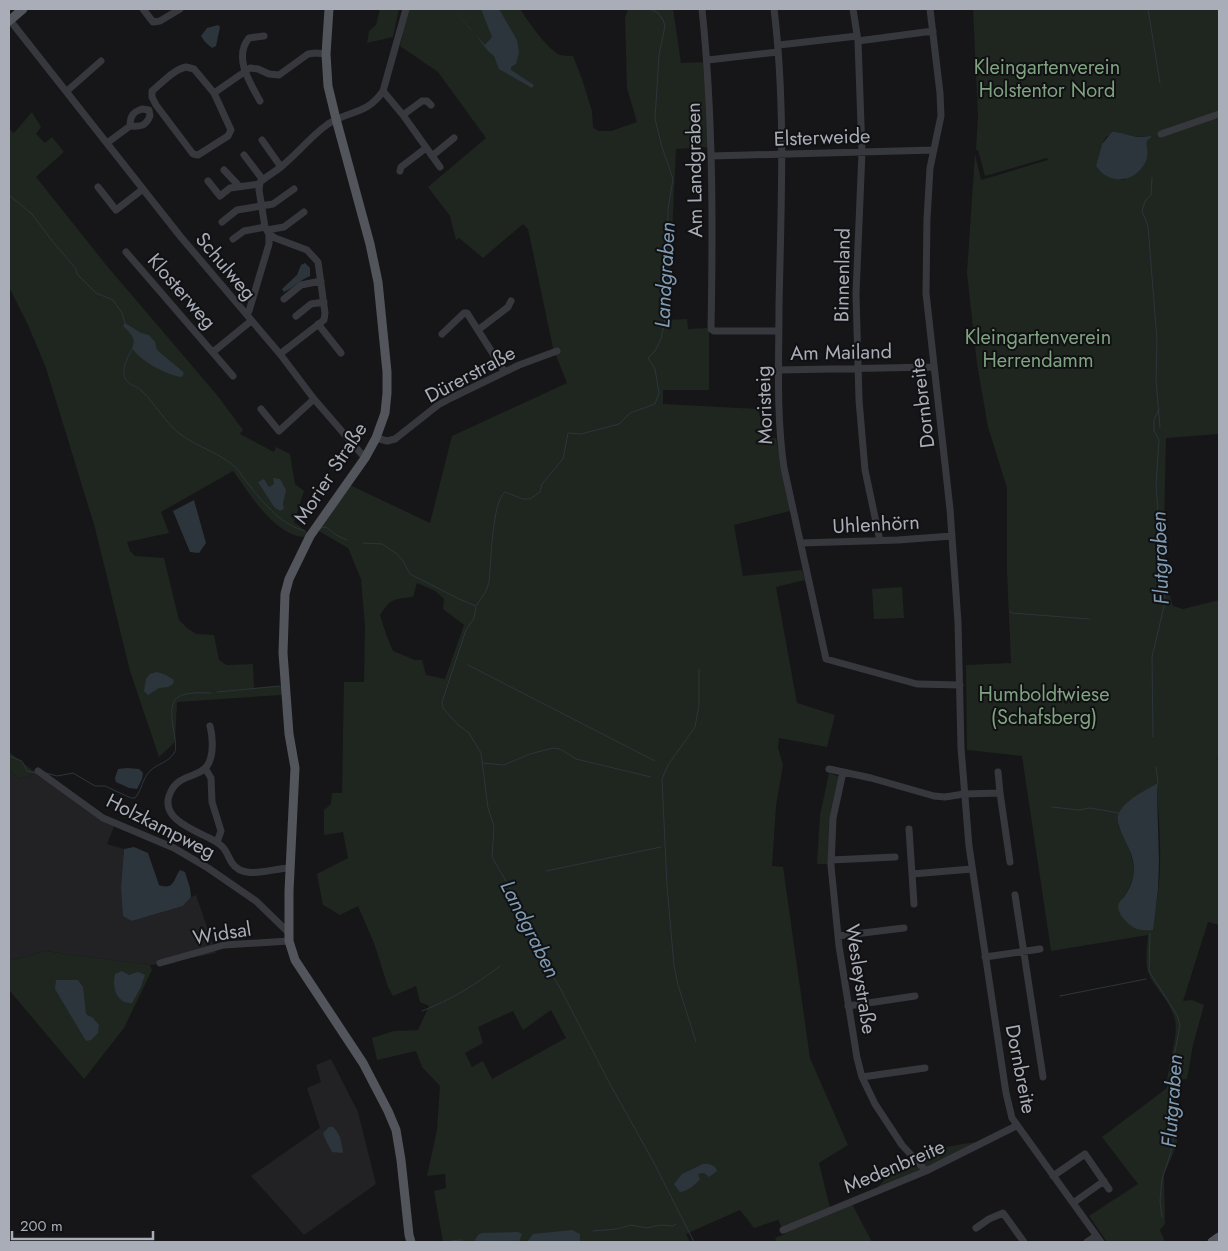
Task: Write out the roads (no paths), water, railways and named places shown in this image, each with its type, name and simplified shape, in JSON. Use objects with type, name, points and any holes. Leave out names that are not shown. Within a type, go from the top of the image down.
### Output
[{"type":"main road","points":[[9,20],[24,9]]},
{"type":"main road","name":"Morier Straße","points":[[289,937],[295,768],[289,734],[284,669],[285,594],[289,579],[310,536],[365,458],[376,438],[385,413],[387,393],[387,372],[378,282],[370,244],[328,86],[326,54],[329,9]]},
{"type":"main road","points":[[289,937],[295,960],[363,1063],[396,1130],[411,1242]]},
{"type":"main road","points":[[1212,1242],[1219,1238]]},
{"type":"street","points":[[143,9],[152,22],[160,21],[180,9]]},
{"type":"street","points":[[208,181],[220,196],[230,188],[261,182],[281,167],[325,126],[336,119],[366,108],[376,101],[383,91],[406,9]]},
{"type":"street","name":"Am Landgraben","points":[[702,9],[708,60],[711,156],[712,331],[779,331]]},
{"type":"street","name":"Moristeig","points":[[774,9],[778,48],[782,155],[779,331],[780,439],[784,468],[826,659],[916,684],[960,685]]},
{"type":"street","name":"Binnenland","points":[[853,9],[857,39],[862,152],[856,294],[858,368],[865,470],[880,541]]},
{"type":"street","name":"Dornbreite","points":[[930,9],[941,96],[941,116],[930,168],[925,277],[952,536],[958,622],[964,794],[972,869],[1008,1105],[1012,1118],[1099,1239]]},
{"type":"street","name":"Schulweg","points":[[9,20],[180,236],[365,458]]},
{"type":"street","points":[[708,60],[778,48],[933,31]]},
{"type":"street","points":[[260,100],[246,75],[243,61],[245,44],[249,38],[264,36]]},
{"type":"street","points":[[214,94],[250,68],[279,75],[308,54],[326,54]]},
{"type":"street","points":[[67,91],[101,61]]},
{"type":"street","points":[[186,67],[194,69],[214,94],[231,130],[228,136],[198,155],[193,154],[156,105],[152,97],[152,91],[179,69],[186,67]]},
{"type":"street","points":[[383,91],[403,115],[440,167]]},
{"type":"street","points":[[403,115],[422,101],[427,101],[431,105]]},
{"type":"street","points":[[130,126],[130,121],[135,111],[149,110],[156,105]]},
{"type":"street","points":[[107,143],[130,126],[138,127],[145,125],[150,116],[149,110]]},
{"type":"street","points":[[1161,134],[1219,114]]},
{"type":"street","points":[[432,156],[454,138]]},
{"type":"street","points":[[262,140],[281,167]]},
{"type":"street","points":[[400,171],[401,168],[426,148]]},
{"type":"street","name":"Elsterweide","points":[[711,156],[934,150]]},
{"type":"street","points":[[244,155],[261,182],[261,206],[268,244],[249,311]]},
{"type":"street","points":[[224,170],[239,186]]},
{"type":"street","points":[[98,187],[116,210],[143,189]]},
{"type":"street","points":[[222,222],[237,210],[276,202],[294,189]]},
{"type":"street","points":[[233,239],[244,231],[267,231],[284,227],[304,212]]},
{"type":"street","points":[[267,231],[275,238],[307,250],[318,262],[324,302],[324,320],[280,354]]},
{"type":"street","name":"Klosterweg","points":[[126,252],[233,376]]},
{"type":"street","points":[[284,300],[301,285],[321,281]]},
{"type":"street","points":[[478,330],[508,307],[511,300]]},
{"type":"street","points":[[296,316],[311,304],[324,302]]},
{"type":"street","points":[[442,334],[464,313],[467,313],[504,371]]},
{"type":"street","name":"Klosterweg","points":[[212,352],[251,320]]},
{"type":"street","points":[[318,324],[341,353]]},
{"type":"street","name":"Dürerstraße","points":[[376,438],[387,441],[395,439],[438,405],[504,371],[556,351]]},
{"type":"street","name":"Am Mailand","points":[[779,370],[934,367]]},
{"type":"street","points":[[261,409],[280,431],[314,399]]},
{"type":"street","name":"Uhlenhörn","points":[[801,543],[880,541],[952,536]]},
{"type":"street","points":[[210,726],[212,735],[211,754],[205,768],[176,784],[171,792],[168,806],[171,814],[177,820],[217,842],[226,850],[235,866],[244,872],[253,873],[290,868]]},
{"type":"street","points":[[205,768],[212,780],[212,802],[221,831],[217,842]]},
{"type":"street","points":[[829,769],[871,778],[934,796],[1000,793]]},
{"type":"street","name":"Holzkampweg","points":[[38,771],[103,818],[174,848],[208,868],[256,902],[289,937]]},
{"type":"street","name":"Wesleystraße","points":[[843,772],[833,818],[831,860],[833,901],[857,1058],[862,1077],[875,1104],[906,1150],[926,1171]]},
{"type":"street","points":[[998,772],[1010,862]]},
{"type":"street","points":[[909,829],[914,904]]},
{"type":"street","points":[[831,860],[896,857]]},
{"type":"street","points":[[912,874],[972,869]]},
{"type":"street","name":"Dornbreite","points":[[1015,895],[1043,1077]]},
{"type":"street","points":[[838,936],[904,928]]},
{"type":"street","name":"Widsal","points":[[160,963],[224,945],[289,937]]},
{"type":"street","points":[[985,957],[1040,948]]},
{"type":"street","points":[[848,1006],[915,996]]},
{"type":"street","points":[[862,1077],[925,1068]]},
{"type":"street","name":"Medenbreite","points":[[783,1230],[926,1171],[1016,1126]]},
{"type":"street","points":[[1053,1176],[1085,1154],[1109,1189]]},
{"type":"street","points":[[1073,1203],[1104,1181]]},
{"type":"street","points":[[976,1228],[994,1216],[1003,1214],[1024,1242]]},
{"type":"street","points":[[1087,1242],[1099,1239]]},
{"type":"waterway","name":"Landgraben","points":[[363,543],[382,544],[397,554],[410,574],[476,606],[486,591],[489,582],[497,507],[505,492],[523,499],[530,499],[540,492],[542,484],[563,459],[568,433],[581,434],[619,424],[630,413],[655,404],[659,393],[655,369],[648,358],[655,351],[661,339],[664,325],[667,299],[668,209],[673,179],[655,119],[659,55],[665,26],[658,13],[650,9]]},
{"type":"waterway","name":"Flutgraben","points":[[1148,9],[1160,83]]},
{"type":"waterway","name":"Flutgraben","points":[[1152,178],[1151,195],[1145,201],[1142,211],[1148,226],[1157,340],[1156,380],[1160,428]]},
{"type":"waterway","points":[[9,195],[32,214],[76,269],[77,274],[96,293],[113,300],[122,313],[125,323]]},
{"type":"waterway","points":[[132,349],[124,367],[127,381],[142,391],[180,434],[230,463],[274,513],[289,524],[305,531]]},
{"type":"waterway","name":"Flutgraben","points":[[1153,737],[1152,657],[1165,602],[1156,485],[1159,440],[1154,431],[1154,420],[1159,409]]},
{"type":"waterway","points":[[321,528],[326,527],[336,535],[347,540]]},
{"type":"waterway","name":"Landgraben","points":[[476,607],[474,618],[466,630],[442,702],[443,708],[458,725],[469,733],[481,753],[488,808],[494,826],[492,857],[530,923],[536,949],[559,986],[653,1161],[694,1242]]},
{"type":"waterway","points":[[1010,611],[1012,613],[1089,619]]},
{"type":"waterway","points":[[468,665],[655,761]]},
{"type":"waterway","points":[[696,1042],[674,966],[667,886],[662,779],[668,765],[695,727],[699,705],[699,669]]},
{"type":"waterway","points":[[217,692],[280,686]]},
{"type":"waterway","points":[[46,773],[57,776],[73,773],[95,786],[105,786],[135,798],[150,771],[169,759],[175,751],[172,715],[172,707],[175,700],[179,696],[187,694],[211,693]]},
{"type":"waterway","points":[[482,763],[504,765],[530,754],[553,748],[560,749],[576,759],[651,777]]},
{"type":"waterway","points":[[9,756],[22,761],[27,771],[35,773]]},
{"type":"waterway","name":"Flutgraben","points":[[1156,767],[1158,783]]},
{"type":"waterway","points":[[1052,807],[1079,810],[1090,808],[1119,813]]},
{"type":"waterway","points":[[546,871],[661,847]]},
{"type":"waterway","name":"Flutgraben","points":[[1150,933],[1149,971],[1177,1015],[1180,1025],[1170,1079],[1174,1101],[1174,1136],[1162,1179],[1160,1201],[1162,1217]]},
{"type":"waterway","points":[[422,1011],[462,992],[500,966]]},
{"type":"waterway","points":[[1060,996],[1146,979]]},
{"type":"waterway","points":[[593,1231],[617,1229],[631,1225],[647,1228],[660,1225],[673,1226],[676,1224]]},
{"type":"waterway","points":[[450,1241],[461,1240],[464,1242]]},
{"type":"park label","name":"Kleingartenverein Holstentor Nord","points":[[1047,78]]},
{"type":"park label","name":"Kleingartenverein Herrendamm","points":[[1038,348]]},
{"type":"park label","name":"Humboldtwiese (Schafsberg)","points":[[1044,706]]}]
